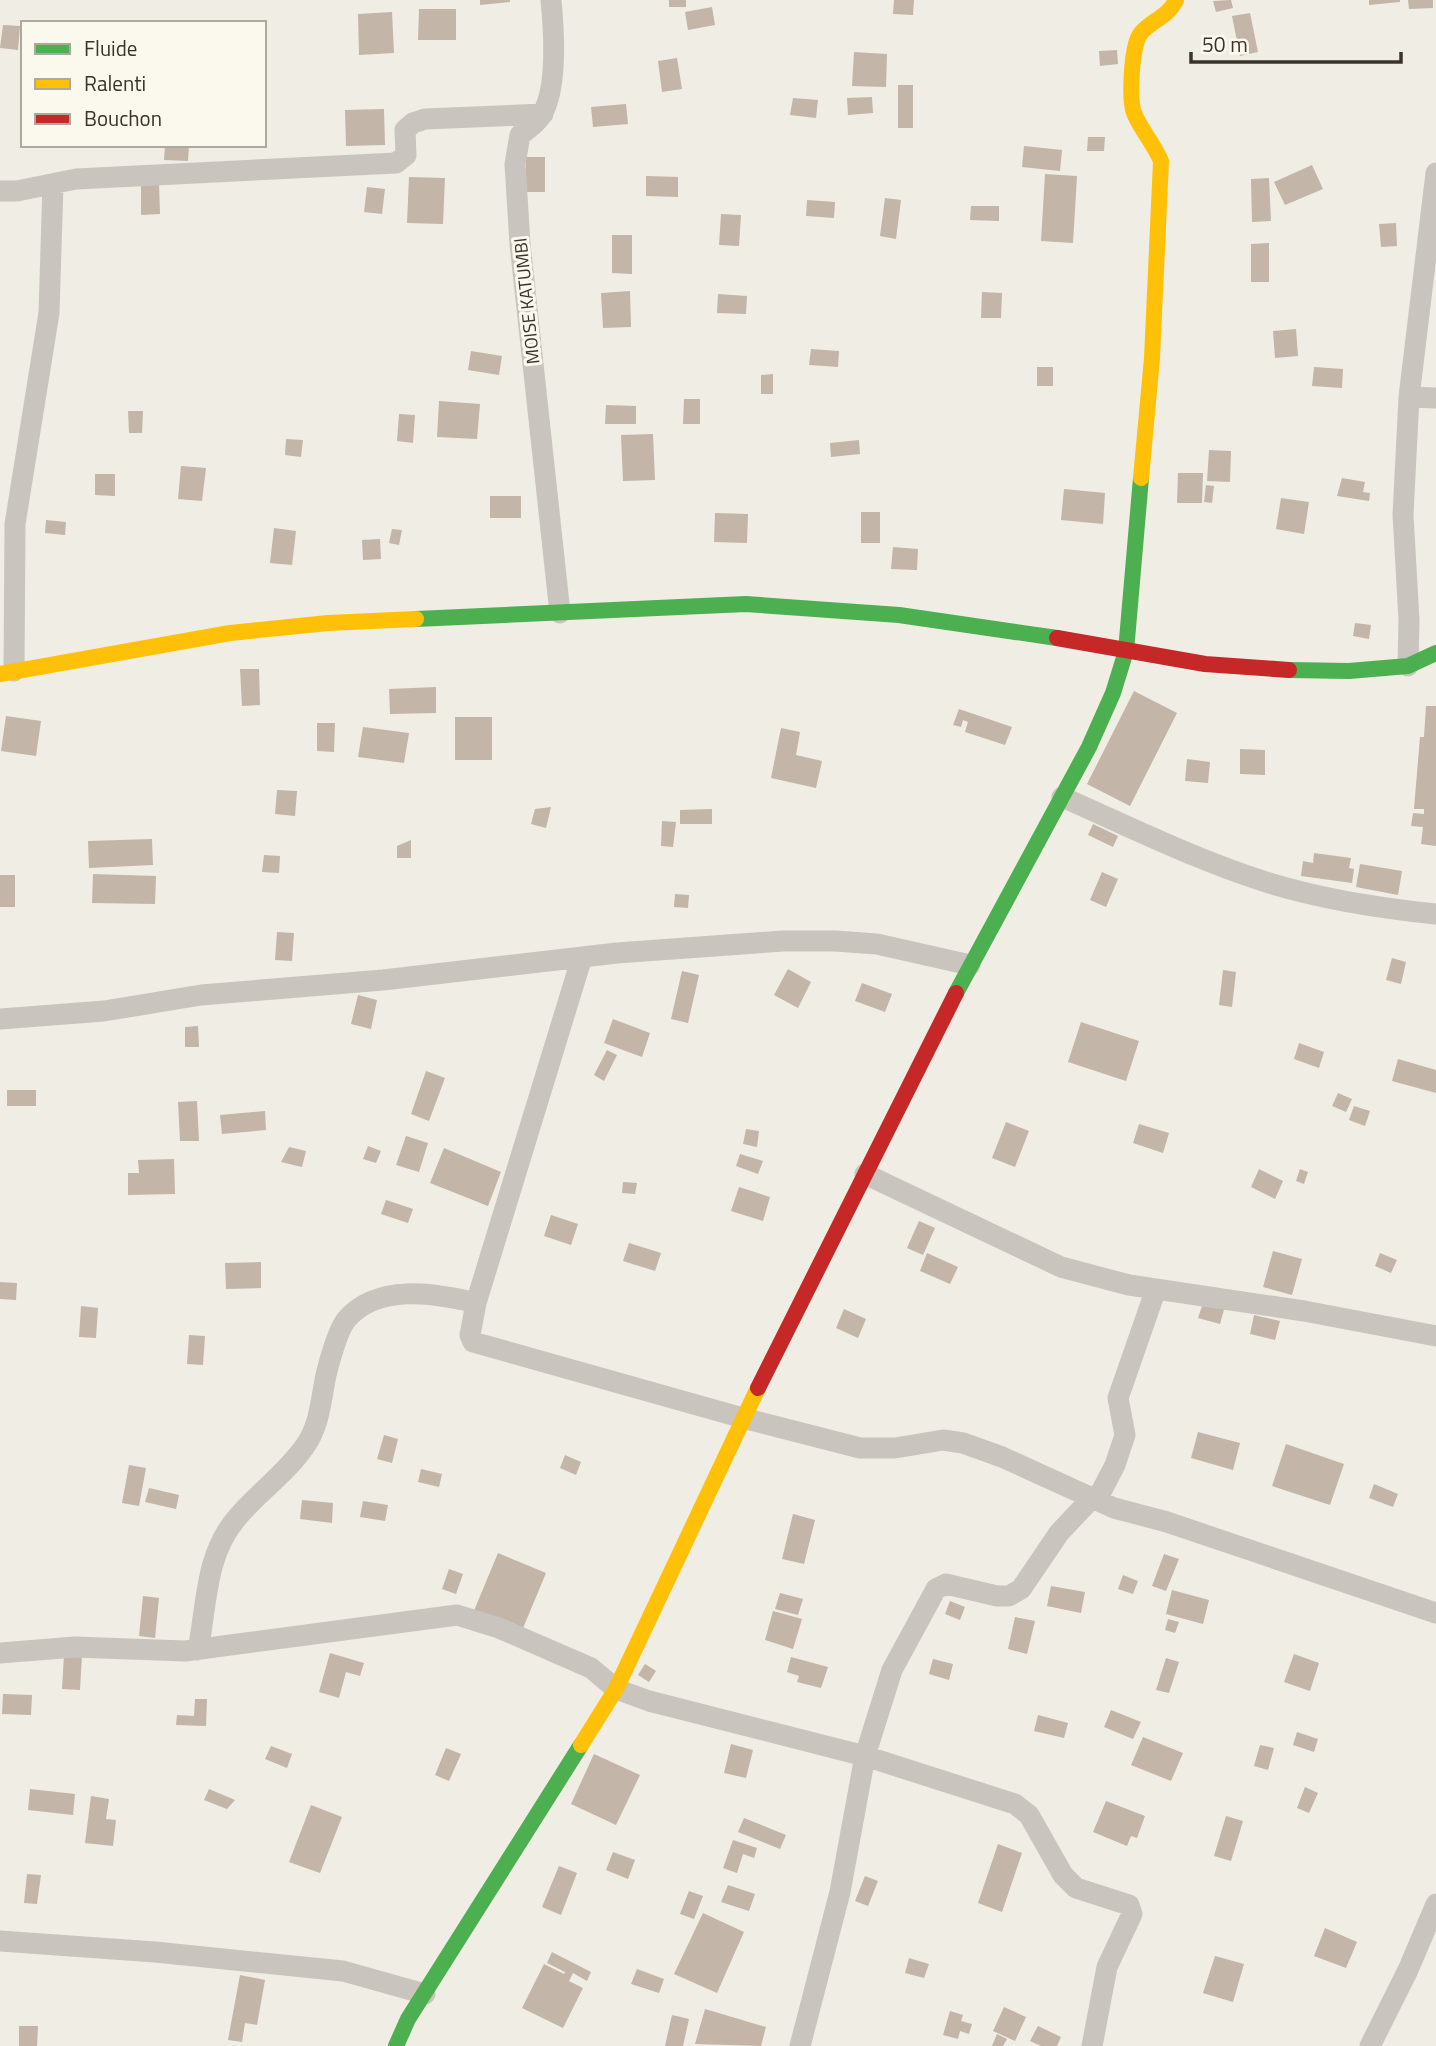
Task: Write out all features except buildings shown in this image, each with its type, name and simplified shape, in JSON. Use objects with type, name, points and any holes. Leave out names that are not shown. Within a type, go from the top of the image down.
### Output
[{"type":"street","points":[[0,191],[90,179],[396,163],[406,155],[405,130],[412,123],[425,119],[543,114],[554,68],[551,0]]},
{"type":"street","points":[[396,2046],[408,2019],[616,1689],[701,1513],[743,1418],[970,965],[1089,747],[1113,693],[1126,652],[1152,358],[1161,161],[1132,106],[1134,47],[1141,31],[1172,10],[1175,0]]},
{"type":"street","name":"MOISE KATUMBI","points":[[543,114],[520,135],[516,176],[520,244],[560,613]]},
{"type":"street","points":[[1408,666],[1409,620],[1403,515],[1409,397],[1436,173]]},
{"type":"street","points":[[54,184],[49,313],[15,524],[7,673],[230,633],[316,624],[746,604],[965,623],[1205,664],[1277,670],[1349,671],[1408,666],[1436,653]]},
{"type":"street","points":[[1409,397],[1436,398]]},
{"type":"street","points":[[1062,796],[1171,846],[1265,882],[1349,903],[1436,914]]},
{"type":"street","points":[[0,1019],[104,1011],[201,995],[383,980],[582,957],[783,941],[877,944],[970,965]]},
{"type":"street","points":[[582,957],[476,1303],[470,1335],[473,1342],[860,1448],[895,1448],[952,1440],[1002,1457],[1091,1499],[1436,1613]]},
{"type":"street","points":[[866,1174],[1061,1267],[1129,1285],[1304,1311],[1436,1336]]},
{"type":"street","points":[[800,2046],[840,1892],[865,1756],[892,1670],[936,1589],[946,1584],[997,1596],[1009,1596],[1021,1589],[1059,1534],[1091,1499],[1101,1492],[1115,1465],[1125,1435],[1118,1398],[1156,1289]]},
{"type":"street","points":[[198,1650],[212,1561],[235,1520],[292,1463],[307,1444],[317,1422],[327,1373],[344,1323],[365,1305],[383,1297],[449,1297],[476,1303]]},
{"type":"street","points":[[0,1653],[75,1647],[186,1651],[457,1615],[499,1628],[591,1668],[616,1689],[649,1701],[865,1756],[1015,1804],[1029,1815],[1063,1875],[1076,1888],[1129,1905],[1132,1914],[1107,1968],[1091,2046]]},
{"type":"street","points":[[1370,2046],[1408,1970],[1436,1904]]},
{"type":"street","points":[[0,1941],[155,1952],[343,1971],[425,1994]]},
{"type":"traffic: fast","points":[[956,993],[1089,747],[1113,693],[1126,651],[1141,478]]},
{"type":"traffic: fast","points":[[416,619],[746,604],[899,615],[1057,638]]},
{"type":"traffic: fast","points":[[1289,670],[1349,671],[1408,666],[1436,653]]},
{"type":"traffic: fast","points":[[396,2046],[408,2019],[581,1745]]},
{"type":"traffic: slow","points":[[1141,478],[1152,358],[1161,161],[1134,113],[1132,72],[1135,48],[1141,33],[1169,10],[1176,0]]},
{"type":"traffic: slow","points":[[0,674],[230,633],[328,623],[416,619]]},
{"type":"traffic: slow","points":[[581,1745],[616,1689],[758,1388]]},
{"type":"traffic: jam","points":[[1057,638],[1205,664],[1289,670]]},
{"type":"traffic: jam","points":[[758,1388],[956,993]]}]
